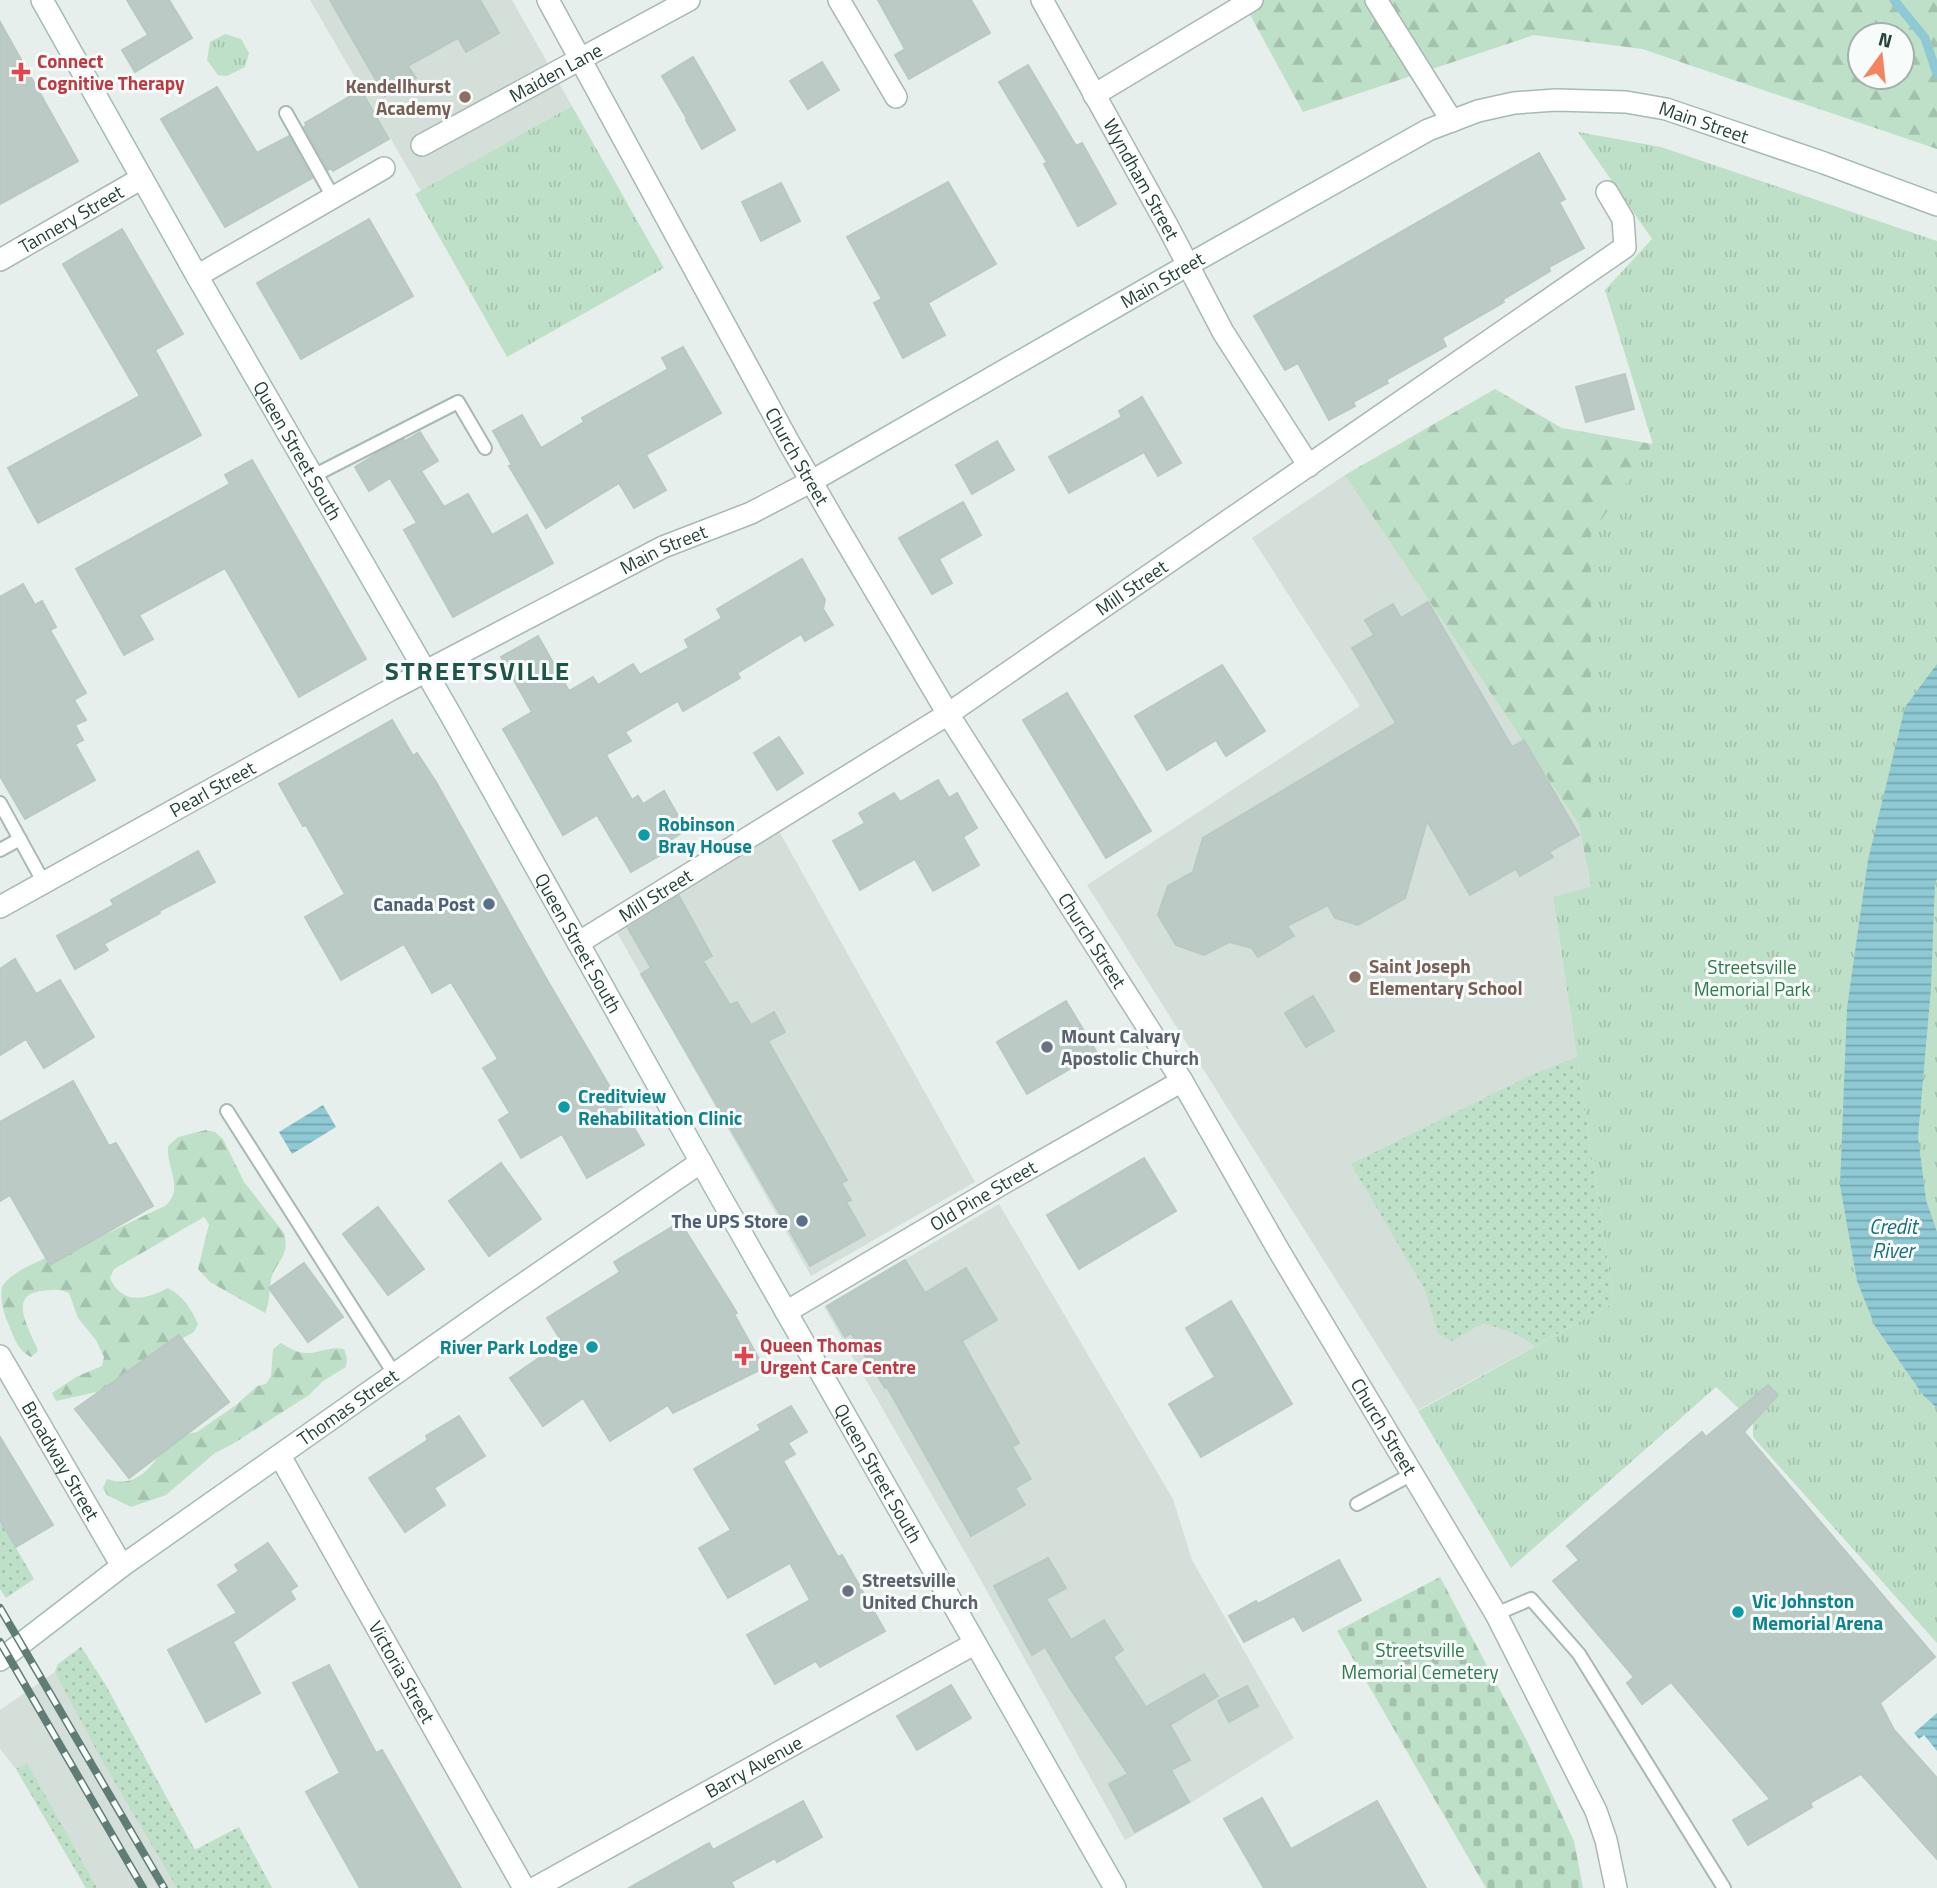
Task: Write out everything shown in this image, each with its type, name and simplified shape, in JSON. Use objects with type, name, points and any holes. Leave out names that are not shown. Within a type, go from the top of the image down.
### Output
[{"type":"street","name":"Queen Street South","points":[[42,0],[1115,1888]]},
{"type":"street","name":"Church Street","points":[[548,0],[788,441],[948,714],[1182,1081],[1286,1263],[1496,1614],[1596,1811],[1606,1840],[1616,1888]]},
{"type":"street","name":"Maiden Lane","points":[[422,145],[689,0]]},
{"type":"street","points":[[839,0],[896,97]]},
{"type":"street","name":"Wyndham Street","points":[[1042,0],[1223,332],[1309,466]]},
{"type":"street","points":[[1094,95],[1252,0]]},
{"type":"street","points":[[1376,0],[1452,121]]},
{"type":"street","name":"Main Street","points":[[425,672],[663,547],[751,513],[812,481],[1428,130],[1478,111],[1514,103],[1590,100],[1666,109],[1937,205]]},
{"type":"street","points":[[197,276],[384,168]]},
{"type":"street","name":"Tannery Street","points":[[0,260],[142,178]]},
{"type":"street","name":"Mill Street","points":[[578,943],[948,714],[1625,247],[1623,219],[1607,192]]},
{"type":"street","name":"Pearl Street","points":[[0,907],[425,672]]},
{"type":"street","name":"Old Pine Street","points":[[786,1312],[1182,1081]]},
{"type":"street","name":"Thomas Street","points":[[0,1660],[122,1566],[701,1162]]},
{"type":"street","name":"Broadway Street","points":[[0,1356],[122,1566]]},
{"type":"street","name":"Victoria Street","points":[[280,1456],[524,1888]]},
{"type":"street","name":"Barry Avenue","points":[[535,1888],[974,1644]]},
{"type":"lane","points":[[286,113],[333,197]]},
{"type":"lane","points":[[313,476],[458,402],[485,448]]},
{"type":"lane","points":[[0,803],[44,883]]},
{"type":"lane","points":[[0,850],[20,839]]},
{"type":"lane","points":[[227,1111],[395,1375]]},
{"type":"lane","points":[[1357,1504],[1412,1474]]},
{"type":"lane","points":[[1496,1614],[1531,1599],[1579,1654],[1724,1888]]},
{"type":"shaded area","name":"Kendellhurst Academy","points":[[310,0],[512,0],[572,106],[421,191]]},
{"type":"shaded area","name":"Saint Joseph Elementary School","points":[[1345,475],[1579,825],[1591,888],[1553,897],[1614,1303],[1418,1410],[1087,885],[1360,706],[1252,538]]},
{"type":"shaded area","points":[[779,831],[975,1182],[811,1276],[615,929]]},
{"type":"shaded area","points":[[999,1204],[1173,1499],[1192,1560],[1294,1738],[1194,1801],[1125,1840],[974,1568],[824,1307]]},
{"type":"shaded area","points":[[81,1647],[105,1684],[195,1850],[239,1827],[272,1888],[86,1888],[16,1769],[0,1749],[0,1710],[55,1672],[58,1664]]},
{"type":"green space","points":[[1242,0],[1937,0],[1937,149],[1642,49],[1534,35],[1303,112]]},
{"type":"green space","points":[[225,34],[241,39],[249,53],[245,67],[227,76],[218,75],[207,60],[210,42]]},
{"type":"green space","points":[[572,106],[664,268],[507,357],[415,194]]},
{"type":"green space","name":"Streetsville Memorial Park","points":[[1578,132],[1661,147],[1937,241],[1937,1643],[1753,1437],[1753,1422],[1716,1387],[1511,1568],[1418,1411],[1614,1303],[1553,897],[1591,887],[1591,535],[1653,444],[1605,290],[1652,239]]},
{"type":"green space","points":[[1692,288],[1718,886],[1553,897],[1591,887],[1579,825],[1345,475],[1495,389],[1562,428],[1652,444]]},
{"type":"green space","points":[[1577,1057],[1614,1303],[1535,1346],[1516,1334],[1484,1323],[1451,1341],[1438,1334],[1425,1290],[1351,1164],[1529,1076]]},
{"type":"green space","points":[[206,1130],[215,1132],[223,1139],[244,1182],[284,1233],[284,1254],[271,1280],[265,1313],[210,1282],[198,1269],[209,1224],[204,1217],[114,1269],[110,1278],[121,1293],[135,1298],[168,1288],[186,1303],[198,1324],[194,1332],[145,1359],[138,1366],[180,1432],[188,1434],[197,1432],[236,1405],[257,1386],[266,1384],[271,1376],[273,1349],[281,1343],[305,1353],[344,1349],[346,1367],[323,1381],[309,1395],[215,1453],[166,1495],[131,1507],[107,1495],[103,1488],[107,1479],[125,1481],[140,1476],[164,1449],[110,1389],[56,1401],[52,1393],[76,1377],[102,1366],[104,1357],[96,1340],[78,1318],[69,1293],[59,1290],[41,1291],[25,1299],[24,1315],[38,1351],[31,1357],[19,1347],[12,1333],[3,1310],[2,1287],[19,1272],[45,1258],[97,1238],[165,1206],[174,1193],[168,1146],[178,1137]]},
{"type":"green space","points":[[0,1520],[34,1579],[6,1598],[0,1589]]},
{"type":"green space","name":"Streetsville Memorial Cemetery","points":[[1440,1577],[1528,1743],[1574,1841],[1583,1888],[1486,1888],[1337,1631]]},
{"type":"green space","points":[[81,1647],[105,1684],[195,1850],[239,1827],[272,1888],[177,1888],[100,1757],[55,1672],[58,1664]]},
{"type":"green space","points":[[27,1763],[97,1888],[86,1888],[16,1769]]},
{"type":"water","name":"Credit River","points":[[1937,664],[1937,879],[1918,1137],[1926,1200],[1937,1232],[1937,1408],[1923,1395],[1875,1326],[1857,1281],[1840,1185],[1847,1008],[1868,860],[1905,707]]},
{"type":"water","points":[[323,1105],[336,1127],[292,1154],[279,1132]]},
{"type":"water","points":[[1937,1713],[1937,1751],[1924,1735],[1919,1739],[1914,1733]]},
{"type":"building","points":[[127,0],[169,0],[192,38],[135,72],[122,50],[148,35]]},
{"type":"building","points":[[330,0],[480,0],[499,33],[466,52],[458,38],[408,66],[416,78],[385,96]]},
{"type":"building","points":[[878,0],[971,0],[990,33],[909,79],[895,55],[905,49]]},
{"type":"building","points":[[0,22],[78,161],[0,204]]},
{"type":"building","points":[[693,57],[735,130],[702,149],[662,76]]},
{"type":"building","points":[[822,62],[839,90],[808,109],[790,81]]},
{"type":"building","points":[[1028,65],[1076,146],[1082,143],[1116,204],[1078,226],[1044,164],[1047,162],[999,82]]},
{"type":"building","points":[[217,87],[257,153],[289,136],[312,178],[225,227],[161,119]]},
{"type":"building","points":[[361,90],[389,139],[333,171],[331,168],[328,170],[304,127],[307,126],[305,123]]},
{"type":"building","points":[[1539,153],[1565,199],[1559,202],[1584,248],[1549,267],[1550,271],[1502,300],[1504,302],[1442,338],[1446,346],[1386,380],[1388,383],[1353,402],[1355,406],[1329,420],[1298,363],[1285,370],[1254,316]]},
{"type":"building","points":[[948,182],[996,264],[928,303],[945,335],[903,358],[874,303],[882,299],[847,237]]},
{"type":"building","points":[[781,183],[800,221],[761,241],[742,202]]},
{"type":"building","points":[[369,219],[413,296],[301,359],[257,283]]},
{"type":"building","points":[[122,229],[183,334],[155,350],[201,435],[38,523],[8,468],[140,396],[63,264]]},
{"type":"building","points":[[683,347],[721,413],[646,455],[666,490],[634,508],[619,483],[546,528],[509,466],[512,465],[493,431],[522,415],[541,448],[584,422],[582,418],[668,369],[662,358]]},
{"type":"building","points":[[1625,374],[1634,409],[1586,422],[1576,387]]},
{"type":"building","points":[[1142,397],[1181,463],[1158,476],[1144,452],[1069,493],[1049,457],[1122,417],[1119,411]]},
{"type":"building","points":[[420,432],[438,461],[421,471],[444,507],[468,494],[492,535],[527,515],[553,563],[453,617],[404,530],[417,523],[390,478],[369,491],[355,467]]},
{"type":"building","points":[[997,441],[1014,470],[972,494],[956,465]]},
{"type":"building","points":[[252,460],[366,659],[299,697],[225,568],[139,615],[153,639],[124,655],[76,569],[230,484],[225,475]]},
{"type":"building","points":[[963,502],[981,535],[939,559],[952,583],[932,594],[899,538]]},
{"type":"building","points":[[802,559],[825,600],[823,609],[833,625],[805,641],[801,634],[737,673],[740,678],[683,711],[678,701],[625,732],[631,741],[606,755],[632,800],[638,796],[643,804],[664,791],[686,830],[669,841],[673,848],[631,872],[597,815],[563,835],[503,729],[532,712],[501,657],[538,636],[569,691],[593,677],[598,685],[633,664],[640,675],[689,648],[685,640],[722,618],[717,609]]},
{"type":"building","points":[[23,584],[35,605],[42,601],[56,627],[50,630],[86,693],[74,700],[86,720],[75,725],[83,740],[75,744],[95,780],[25,819],[0,776],[0,597]]},
{"type":"building","points":[[1428,602],[1512,747],[1524,740],[1579,835],[1549,852],[1553,857],[1520,876],[1516,869],[1470,895],[1427,821],[1405,898],[1358,925],[1335,918],[1328,905],[1287,926],[1294,936],[1258,957],[1252,948],[1229,942],[1204,955],[1176,945],[1158,915],[1168,886],[1193,872],[1203,838],[1396,723],[1352,648],[1374,635],[1365,620],[1393,604],[1401,618]]},
{"type":"building","points":[[1222,665],[1265,731],[1226,756],[1216,740],[1167,770],[1135,716]]},
{"type":"building","points":[[1067,693],[1151,831],[1106,858],[1023,720]]},
{"type":"building","points":[[392,720],[413,756],[417,753],[436,782],[547,980],[644,1145],[587,1178],[562,1134],[521,1158],[499,1120],[510,1113],[483,1068],[498,1059],[451,982],[432,993],[404,944],[341,980],[305,917],[345,894],[279,784]]},
{"type":"building","points":[[779,737],[803,773],[777,790],[754,753]]},
{"type":"building","points":[[938,780],[949,798],[957,793],[977,828],[963,837],[979,865],[933,891],[915,859],[860,890],[833,841],[865,823],[859,813],[894,793],[900,802]]},
{"type":"building","points":[[198,851],[215,882],[104,944],[108,950],[75,969],[57,936],[114,905],[111,900]]},
{"type":"building","points":[[679,896],[712,956],[703,961],[730,1005],[737,1002],[751,1025],[774,1012],[785,1032],[768,1041],[847,1180],[841,1183],[851,1200],[846,1202],[865,1235],[810,1266],[641,974],[651,968],[628,928]]},
{"type":"building","points":[[15,959],[36,994],[60,980],[94,1037],[44,1068],[26,1039],[0,1055],[0,969]]},
{"type":"building","points":[[1313,996],[1334,1031],[1306,1047],[1285,1013]]},
{"type":"building","name":"Mount Calvary Apostolic Church","points":[[1066,1001],[1097,1053],[1027,1094],[997,1042]]},
{"type":"building","points":[[73,1081],[109,1146],[116,1143],[153,1206],[50,1265],[10,1195],[0,1201],[0,1122]]},
{"type":"building","points":[[1144,1158],[1176,1211],[1079,1269],[1047,1215]]},
{"type":"building","points":[[501,1163],[541,1219],[489,1256],[449,1201]]},
{"type":"building","points":[[378,1207],[424,1269],[388,1295],[343,1234]]},
{"type":"building","points":[[680,1222],[737,1313],[734,1314],[764,1368],[673,1413],[668,1405],[610,1441],[583,1398],[543,1426],[510,1378],[562,1342],[547,1318],[620,1272],[614,1262]]},
{"type":"building","points":[[905,1260],[925,1293],[966,1268],[997,1320],[962,1341],[1019,1443],[1012,1447],[1031,1479],[1015,1488],[1025,1505],[971,1536],[887,1387],[885,1388],[851,1333],[845,1337],[827,1306]]},
{"type":"building","points":[[304,1263],[343,1317],[308,1342],[269,1288]]},
{"type":"building","points":[[1231,1301],[1292,1404],[1201,1457],[1169,1404],[1215,1377],[1186,1328]]},
{"type":"building","points":[[179,1335],[229,1402],[129,1478],[75,1409]]},
{"type":"building","name":"Vic Johnston Memorial Arena","points":[[1768,1385],[1778,1395],[1744,1432],[1935,1657],[1880,1703],[1894,1730],[1937,1778],[1937,1859],[1861,1774],[1810,1803],[1812,1807],[1748,1845],[1733,1820],[1770,1799],[1671,1682],[1642,1704],[1627,1683],[1634,1677],[1553,1581],[1579,1560],[1567,1546],[1702,1432],[1706,1437]]},
{"type":"building","name":"Streetsville United Church","points":[[791,1406],[807,1432],[788,1443],[795,1454],[783,1461],[838,1557],[842,1555],[885,1631],[820,1667],[816,1661],[775,1684],[747,1635],[810,1600],[790,1563],[728,1598],[699,1548],[731,1530],[694,1469],[761,1430],[758,1425]]},
{"type":"building","points":[[459,1416],[485,1456],[434,1488],[445,1505],[405,1532],[369,1478],[428,1440],[426,1436]]},
{"type":"building","points":[[0,1437],[53,1525],[16,1547],[0,1520]]},
{"type":"building","points":[[268,1543],[297,1586],[290,1591],[295,1599],[233,1642],[260,1693],[206,1722],[168,1650],[237,1613],[218,1585],[239,1571],[235,1565]]},
{"type":"building","points":[[1048,1558],[1066,1588],[1046,1599],[1071,1640],[1104,1620],[1123,1650],[1113,1657],[1146,1707],[1204,1674],[1218,1696],[1170,1725],[1190,1760],[1171,1770],[1189,1802],[1135,1832],[1109,1784],[1128,1774],[1045,1647],[1032,1655],[994,1586]]},
{"type":"building","points":[[1339,1560],[1361,1600],[1303,1631],[1294,1616],[1244,1642],[1229,1616],[1256,1601],[1258,1604]]},
{"type":"building","points":[[329,1665],[376,1753],[382,1750],[461,1888],[360,1888],[306,1792],[340,1773],[293,1683]]},
{"type":"building","points":[[951,1685],[971,1718],[917,1750],[897,1716]]},
{"type":"building","points":[[1247,1686],[1258,1706],[1229,1722],[1218,1701]]},
{"type":"building","points":[[1262,1798],[1291,1849],[1377,1801],[1426,1888],[1264,1888],[1224,1819]]},
{"type":"building","points":[[803,1801],[822,1837],[777,1862],[775,1858],[731,1882],[734,1888],[629,1888],[709,1843],[713,1850]]},
{"type":"waterway","points":[[1894,0],[1925,38],[1937,74]]},
{"type":"railway","points":[[0,1608],[164,1888]]},
{"type":"railway","points":[[0,1642],[143,1888]]},
{"type":"place","name":"Connect Cognitive Therapy","points":[[21,72]]},
{"type":"place","name":"Kendellhurst Academy","points":[[465,97]]},
{"type":"place","name":"Robinson Bray House","points":[[644,835]]},
{"type":"place","name":"Canada Post","points":[[489,904]]},
{"type":"place","name":"Saint Joseph Elementary School","points":[[1355,977]]},
{"type":"place","name":"Mount Calvary Apostolic Church","points":[[1047,1047]]},
{"type":"place","name":"Creditview Rehabilitation Clinic","points":[[564,1107]]},
{"type":"place","name":"The UPS Store","points":[[802,1221]]},
{"type":"place","name":"River Park Lodge","points":[[592,1347]]},
{"type":"place","name":"Queen Thomas Urgent Care Centre","points":[[744,1356]]},
{"type":"place","name":"Streetsville United Church","points":[[848,1591]]},
{"type":"place","name":"Vic Johnston Memorial Arena","points":[[1738,1612]]},
{"type":"district","name":"STREETSVILLE","points":[[478,671]]}]
